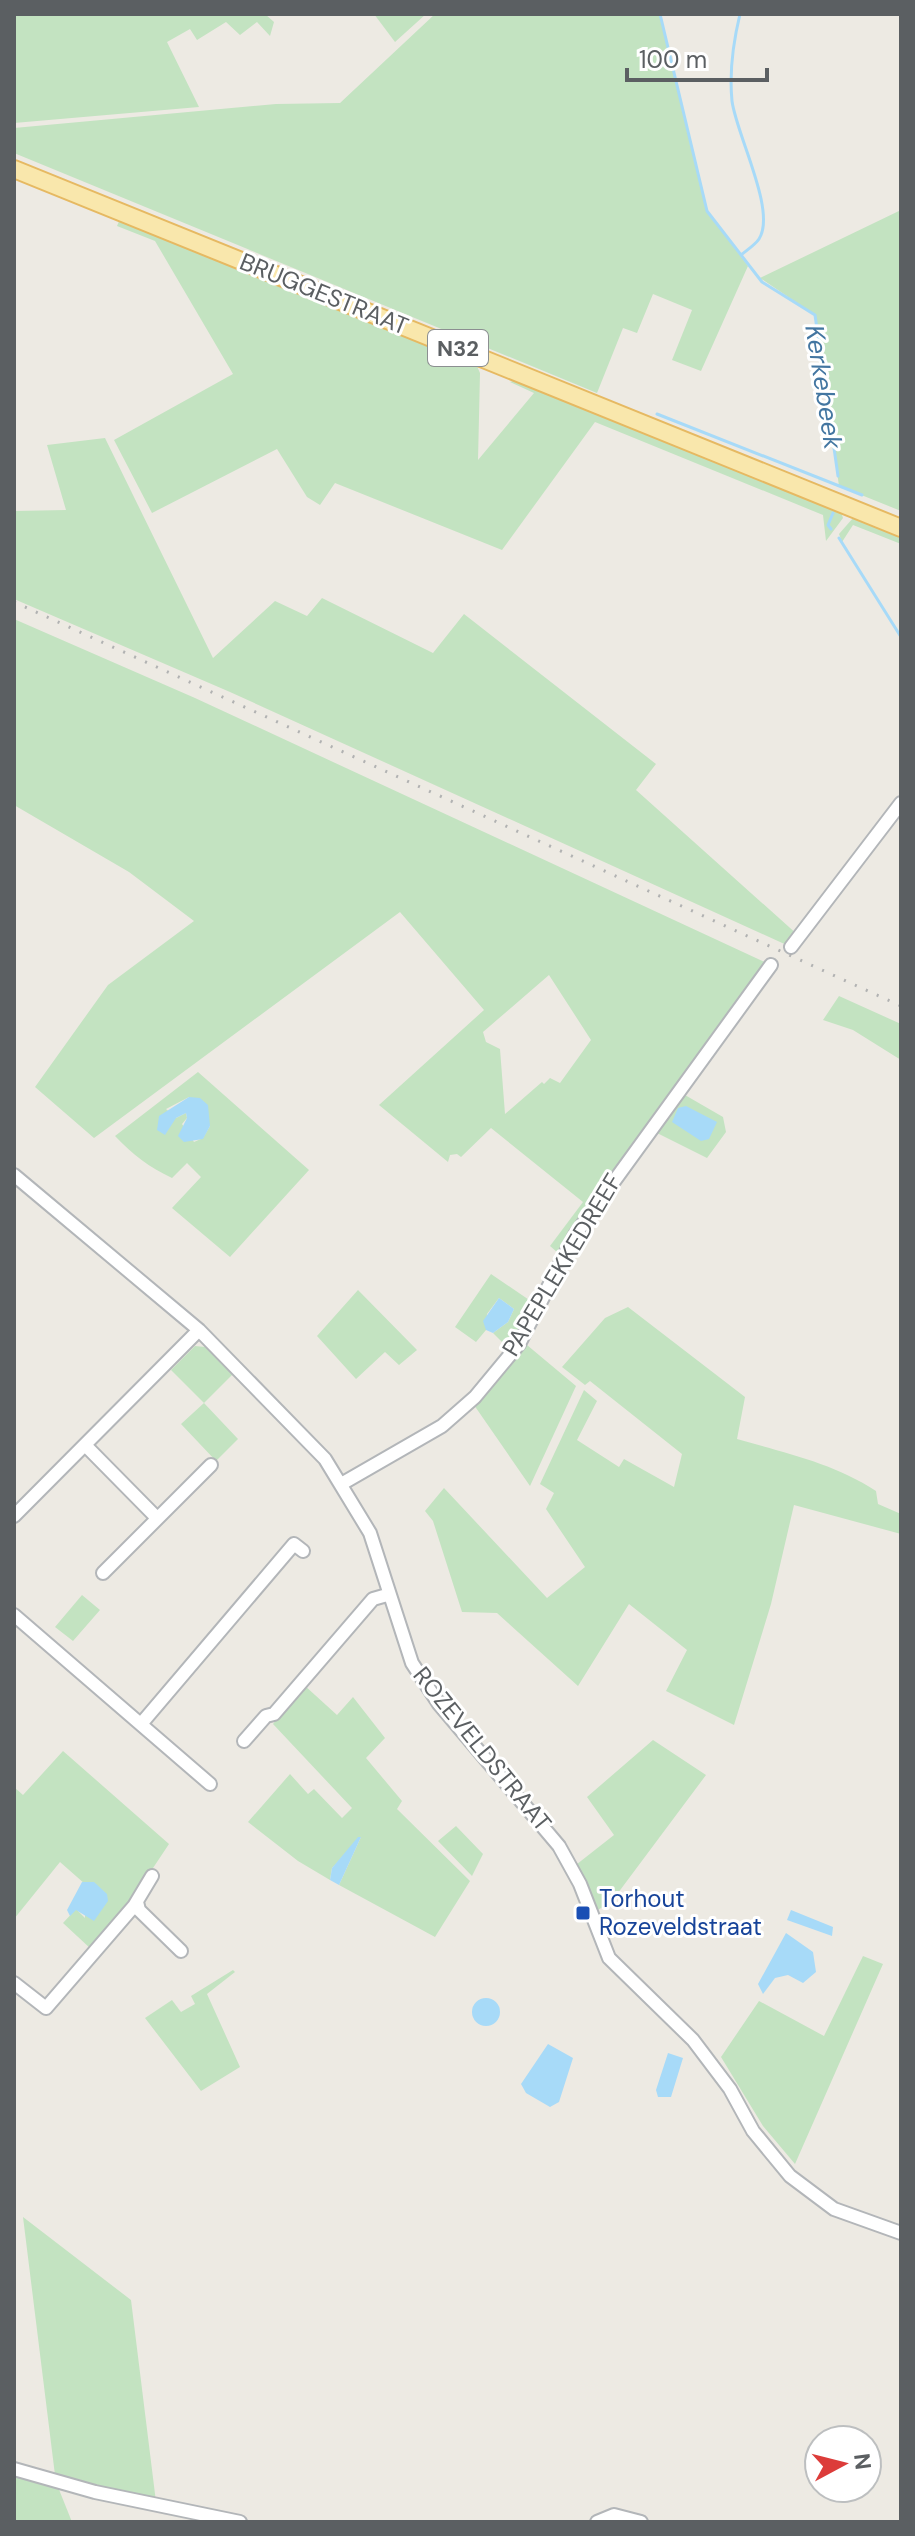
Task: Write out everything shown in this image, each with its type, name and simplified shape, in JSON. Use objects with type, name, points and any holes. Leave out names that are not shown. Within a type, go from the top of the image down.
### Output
[{"type":"main road","name":"BRUGGESTRAAT","points":[[14,169],[901,528]]},
{"type":"street","points":[[791,947],[901,803]]},
{"type":"street","name":"PAPEPLEKKEDREEF","points":[[343,1483],[442,1426],[475,1397],[519,1344],[575,1235],[771,965]]},
{"type":"street","name":"ROZEVELDSTRAAT","points":[[14,1175],[199,1330],[274,1403],[343,1483],[370,1533],[405,1649],[420,1677],[570,1862],[609,1958],[693,2040],[730,2089],[753,2131],[790,2176],[834,2209],[901,2233]]},
{"type":"street","points":[[14,1516],[199,1330]]},
{"type":"street","points":[[86,1446],[157,1518]]},
{"type":"street","points":[[103,1573],[211,1465]]},
{"type":"street","points":[[141,1724],[294,1544],[303,1551]]},
{"type":"street","points":[[244,1741],[266,1716],[274,1714],[373,1599],[387,1595]]},
{"type":"street","points":[[14,1615],[210,1784]]},
{"type":"street","points":[[14,1983],[46,2008],[137,1902],[152,1876]]},
{"type":"street","points":[[137,1902],[139,1910],[181,1951]]},
{"type":"street","points":[[14,2469],[95,2492],[240,2522]]},
{"type":"street","points":[[597,2522],[614,2515],[641,2522]]},
{"type":"green space","points":[[14,14],[265,14],[274,22],[270,36],[257,22],[240,35],[226,22],[197,40],[190,29],[167,42],[199,107],[14,123]]},
{"type":"green space","points":[[374,14],[426,14],[395,42]]},
{"type":"green space","points":[[435,14],[660,14],[707,211],[748,266],[701,371],[672,360],[692,310],[653,294],[637,333],[623,328],[597,393],[14,153],[14,128],[276,104],[340,103]]},
{"type":"green space","points":[[901,210],[901,511],[839,486],[815,315],[760,278]]},
{"type":"green space","points":[[120,219],[476,364],[480,373],[478,460],[534,393],[510,382],[516,380],[841,512],[843,518],[826,541],[823,515],[595,422],[502,550],[335,483],[320,505],[307,497],[277,449],[152,513],[114,440],[233,374],[155,241],[117,226]]},
{"type":"green space","points":[[105,438],[213,658],[275,601],[307,616],[322,598],[433,653],[464,614],[656,764],[636,790],[799,936],[791,947],[230,692],[14,599],[14,511],[66,510],[47,445]]},
{"type":"green space","points":[[853,518],[901,536],[901,544],[853,525],[842,542],[839,534]]},
{"type":"green space","points":[[14,619],[195,698],[771,965],[678,1091],[723,1117],[726,1132],[707,1158],[649,1129],[564,1258],[550,1246],[583,1202],[491,1128],[461,1157],[450,1155],[448,1162],[379,1105],[484,1010],[400,912],[94,1138],[35,1087],[108,985],[194,921],[129,872],[14,805]],"holes":[[[549,975],[591,1040],[560,1083],[550,1078],[544,1084],[542,1082],[505,1114],[500,1049],[486,1042],[483,1032]]]},
{"type":"green space","points":[[839,996],[901,1024],[901,1060],[853,1030],[823,1020]]},
{"type":"green space","points":[[198,1072],[309,1170],[230,1257],[172,1208],[201,1177],[187,1163],[172,1178],[142,1160],[115,1136]],"holes":[[[189,1097],[210,1126],[203,1138],[194,1142],[182,1124],[187,1118],[186,1113],[176,1118],[166,1109]]]},
{"type":"green space","points":[[491,1274],[538,1306],[510,1350],[493,1333],[508,1322],[514,1309],[499,1298],[487,1314],[486,1330],[476,1342],[455,1327]]},
{"type":"green space","points":[[358,1290],[417,1350],[399,1365],[385,1352],[356,1379],[317,1336]]},
{"type":"green space","points":[[628,1307],[745,1397],[737,1439],[843,1473],[876,1491],[878,1504],[901,1514],[901,1534],[794,1505],[771,1604],[734,1725],[666,1691],[687,1650],[629,1604],[578,1686],[497,1613],[462,1612],[433,1521],[425,1511],[444,1488],[547,1598],[585,1567],[546,1509],[554,1493],[540,1484],[584,1390],[597,1401],[577,1440],[619,1467],[624,1459],[674,1487],[682,1454],[590,1381],[585,1385],[562,1367],[605,1318]]},
{"type":"green space","points":[[527,1345],[576,1386],[530,1486],[474,1405],[522,1347]]},
{"type":"green space","points":[[195,1346],[205,1347],[233,1374],[204,1403],[171,1370]]},
{"type":"green space","points":[[204,1403],[238,1439],[216,1461],[181,1424]]},
{"type":"green space","points":[[82,1595],[100,1610],[73,1641],[55,1627]]},
{"type":"green space","points":[[304,1685],[337,1715],[353,1697],[385,1738],[366,1758],[402,1801],[397,1809],[470,1881],[435,1937],[339,1885],[361,1837],[332,1868],[330,1880],[298,1861],[248,1822],[290,1774],[308,1794],[314,1789],[342,1818],[352,1808],[273,1724]]},
{"type":"green space","points":[[653,1740],[706,1775],[612,1901],[590,1915],[572,1868],[614,1835],[587,1797]]},
{"type":"green space","points":[[63,1751],[169,1844],[131,1901],[91,1949],[63,1923],[76,1909],[85,1918],[85,1884],[60,1862],[14,1919],[14,1787],[23,1795]]},
{"type":"green space","points":[[456,1826],[483,1854],[472,1876],[438,1841]]},
{"type":"green space","points":[[863,1956],[883,1964],[795,2164],[763,2126],[721,2057],[759,2001],[824,2036]]},
{"type":"green space","points":[[233,1970],[235,1972],[207,1994],[240,2067],[201,2091],[145,2018],[172,2000],[181,2012],[195,2004],[191,1996]]},
{"type":"green space","points":[[23,2217],[131,2300],[156,2502],[55,2475]]},
{"type":"green space","points":[[14,2473],[58,2487],[72,2522],[14,2522]]},
{"type":"water","points":[[189,1097],[200,1098],[208,1105],[210,1126],[203,1139],[184,1142],[178,1136],[187,1118],[186,1113],[176,1118],[165,1135],[157,1130],[159,1116]]},
{"type":"water","points":[[686,1106],[717,1122],[709,1139],[701,1141],[672,1122],[678,1108]]},
{"type":"water","points":[[499,1298],[514,1309],[508,1322],[493,1333],[486,1330],[483,1321]]},
{"type":"water","points":[[361,1837],[339,1885],[330,1880],[332,1868]]},
{"type":"water","points":[[82,1882],[94,1882],[107,1894],[108,1901],[94,1921],[76,1910],[70,1916],[67,1910]]},
{"type":"water","points":[[791,1910],[833,1927],[832,1936],[787,1920]]},
{"type":"water","points":[[786,1933],[813,1952],[816,1972],[803,1983],[788,1975],[775,1978],[763,1994],[758,1984]]},
{"type":"water","points":[[486,1998],[496,2002],[500,2012],[496,2022],[486,2026],[476,2022],[472,2012],[476,2002]]},
{"type":"water","points":[[548,2044],[573,2058],[559,2102],[550,2107],[526,2093],[521,2084]]},
{"type":"water","points":[[668,2053],[683,2058],[671,2097],[658,2097],[656,2090]]},
{"type":"waterway","name":"Kerkebeek","points":[[660,14],[707,211],[762,282],[815,315],[838,476]]},
{"type":"waterway","points":[[740,14],[732,57],[732,101],[763,210],[759,239],[741,255]]},
{"type":"waterway","points":[[657,414],[862,495]]},
{"type":"waterway","name":"Kerkebeek","points":[[831,529],[828,525],[833,513]]},
{"type":"waterway","name":"Kerkebeek","points":[[839,538],[901,637]]},
{"type":"railway","points":[[14,602],[901,1006]]},
{"type":"place","name":"Torhout Rozeveldstraat","points":[[583,1913]]}]
